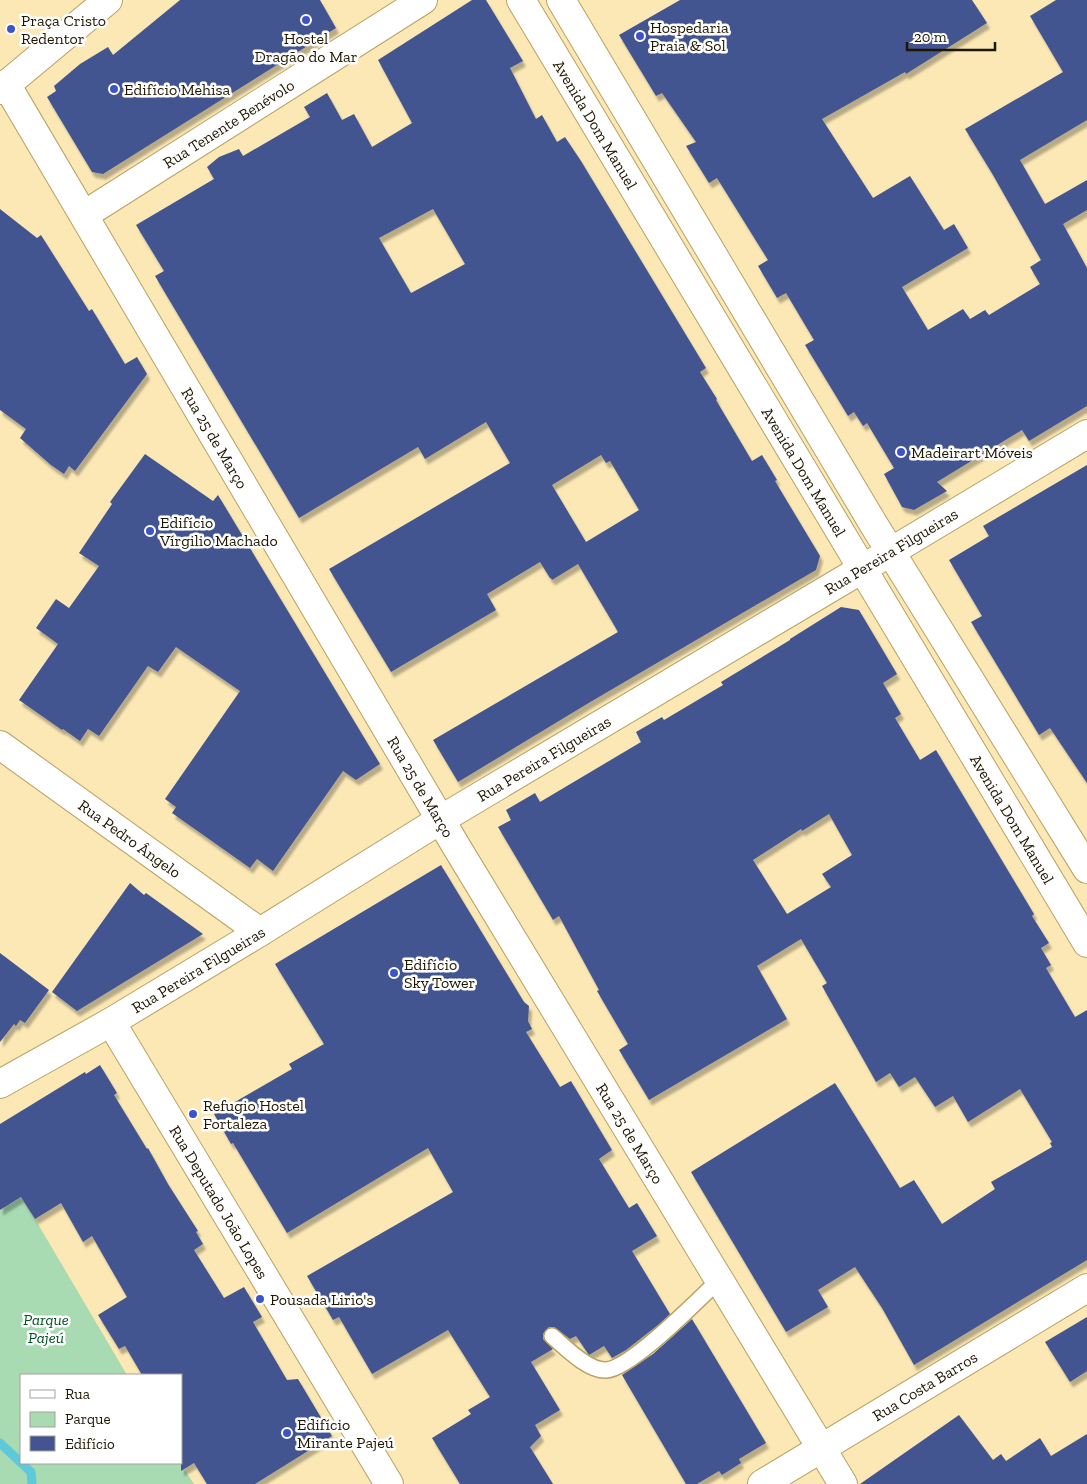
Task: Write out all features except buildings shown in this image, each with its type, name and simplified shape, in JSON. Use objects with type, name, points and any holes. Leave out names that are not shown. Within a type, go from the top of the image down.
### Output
[{"type":"street","points":[[3,87],[108,0]]},
{"type":"street","name":"Rua Tenente Benévolo","points":[[84,214],[423,0]]},
{"type":"street","name":"Avenida Dom Manuel","points":[[521,0],[1087,943]]},
{"type":"street","name":"Avenida Dom Manuel","points":[[561,0],[891,552],[1087,870]]},
{"type":"street","name":"Rua 25 de Março","points":[[3,87],[84,214],[440,820],[843,1484]]},
{"type":"street","name":"Rua Pereira Filgueiras","points":[[0,1084],[111,1022],[440,820],[1087,434]]},
{"type":"street","name":"Rua Pedro Ângelo","points":[[0,745],[260,932]]},
{"type":"street","name":"Rua Deputado João Lopes","points":[[111,1022],[389,1484]]},
{"type":"street","name":"Rua Costa Barros","points":[[762,1484],[1087,1288]]},
{"type":"lane","points":[[552,1336],[592,1367],[605,1370],[618,1368],[657,1338],[719,1280]]},
{"type":"green space","name":"Parque Pajeú","points":[[22,1197],[126,1374],[20,1374],[20,1464],[181,1464],[194,1484],[0,1484],[0,1210]]},
{"type":"waterway","points":[[0,1443],[20,1462]]},
{"type":"waterway","points":[[22,1464],[31,1472],[32,1484]]},
{"type":"place","name":"Hostel Dragão do Mar","points":[[306,20]]},
{"type":"place","name":"Praça Cristo Redentor","points":[[11,29]]},
{"type":"place","name":"Hospedaria Praia & Sol","points":[[640,36]]},
{"type":"place","name":"Edifício Mehisa","points":[[114,89]]},
{"type":"place","name":"Madeirart Móveis","points":[[901,452]]},
{"type":"place","name":"Edifício Vírgilio Machado","points":[[150,531]]},
{"type":"place","name":"Edifício Sky Tower","points":[[394,973]]},
{"type":"place","name":"Refugio Hostel Fortaleza","points":[[193,1114]]},
{"type":"place","name":"Pousada Lirio's","points":[[260,1299]]},
{"type":"place","name":"Edifício Mirante Pajeú","points":[[287,1433]]}]
